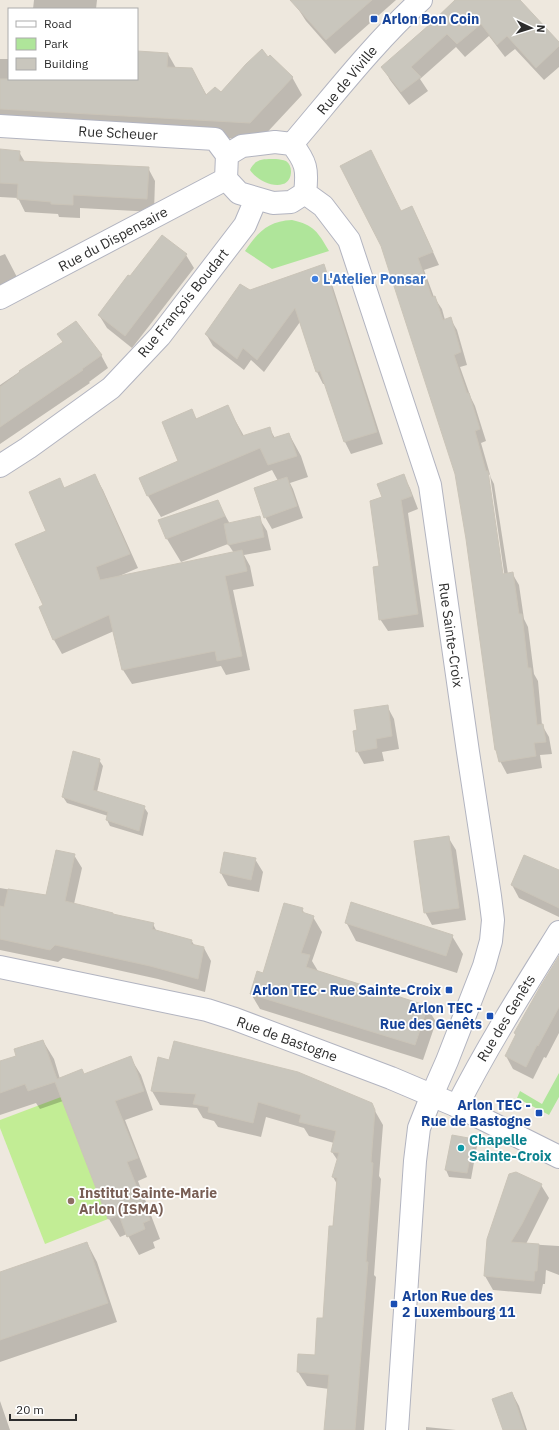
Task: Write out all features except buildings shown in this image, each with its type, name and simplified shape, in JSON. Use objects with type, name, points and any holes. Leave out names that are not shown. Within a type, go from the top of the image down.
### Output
[{"type":"street","name":"Rue de Viville","points":[[292,144],[365,57],[404,15],[421,0]]},
{"type":"street","name":"Rue Scheuer","points":[[0,126],[215,139],[227,155]]},
{"type":"street","points":[[275,142],[292,144],[303,158],[307,177],[305,193],[291,202],[272,204],[239,193],[226,179],[227,155],[242,146],[275,142]]},
{"type":"street","name":"Rue du Dispensaire","points":[[0,298],[226,179]]},
{"type":"street","name":"Rue Sainte-Croix","points":[[305,193],[323,206],[349,240],[430,485],[493,920],[491,941],[484,966],[419,1128],[397,1430]]},
{"type":"street","name":"Rue François Boudart","points":[[0,466],[28,448],[111,388],[160,336],[245,226],[256,199]]},
{"type":"street","name":"Rue des Genêts","points":[[457,1106],[474,1071],[501,1024],[559,932]]},
{"type":"street","name":"Rue de Bastogne","points":[[0,967],[206,1010],[242,1022],[432,1095],[559,1157]]},
{"type":"green space","points":[[264,159],[276,159],[289,163],[291,174],[286,183],[279,185],[269,184],[256,177],[250,170],[258,161]]},
{"type":"green space","points":[[292,220],[306,224],[315,230],[329,251],[272,269],[245,251],[254,238],[270,225]]},
{"type":"green space","points":[[559,1073],[559,1097],[549,1115],[517,1098],[520,1091],[542,1104]]},
{"type":"green space","points":[[61,1097],[108,1219],[45,1244],[0,1128],[0,1120]]},
{"type":"place","name":"Arlon Bon Coin","points":[[374,19]]},
{"type":"place","name":"L'Atelier Ponsar","points":[[315,279]]},
{"type":"place","name":"Arlon TEC - Rue Sainte-Croix","points":[[449,990]]},
{"type":"place","name":"Arlon TEC - Rue des Genêts","points":[[490,1016]]},
{"type":"place","name":"Arlon TEC - Rue de Bastogne","points":[[539,1113]]},
{"type":"place","name":"Chapelle Sainte-Croix","points":[[461,1148]]},
{"type":"place","name":"Institut Sainte-Marie Arlon (ISMA)","points":[[71,1201]]},
{"type":"place","name":"Arlon Rue des 2 Luxembourg 11","points":[[394,1304]]}]
